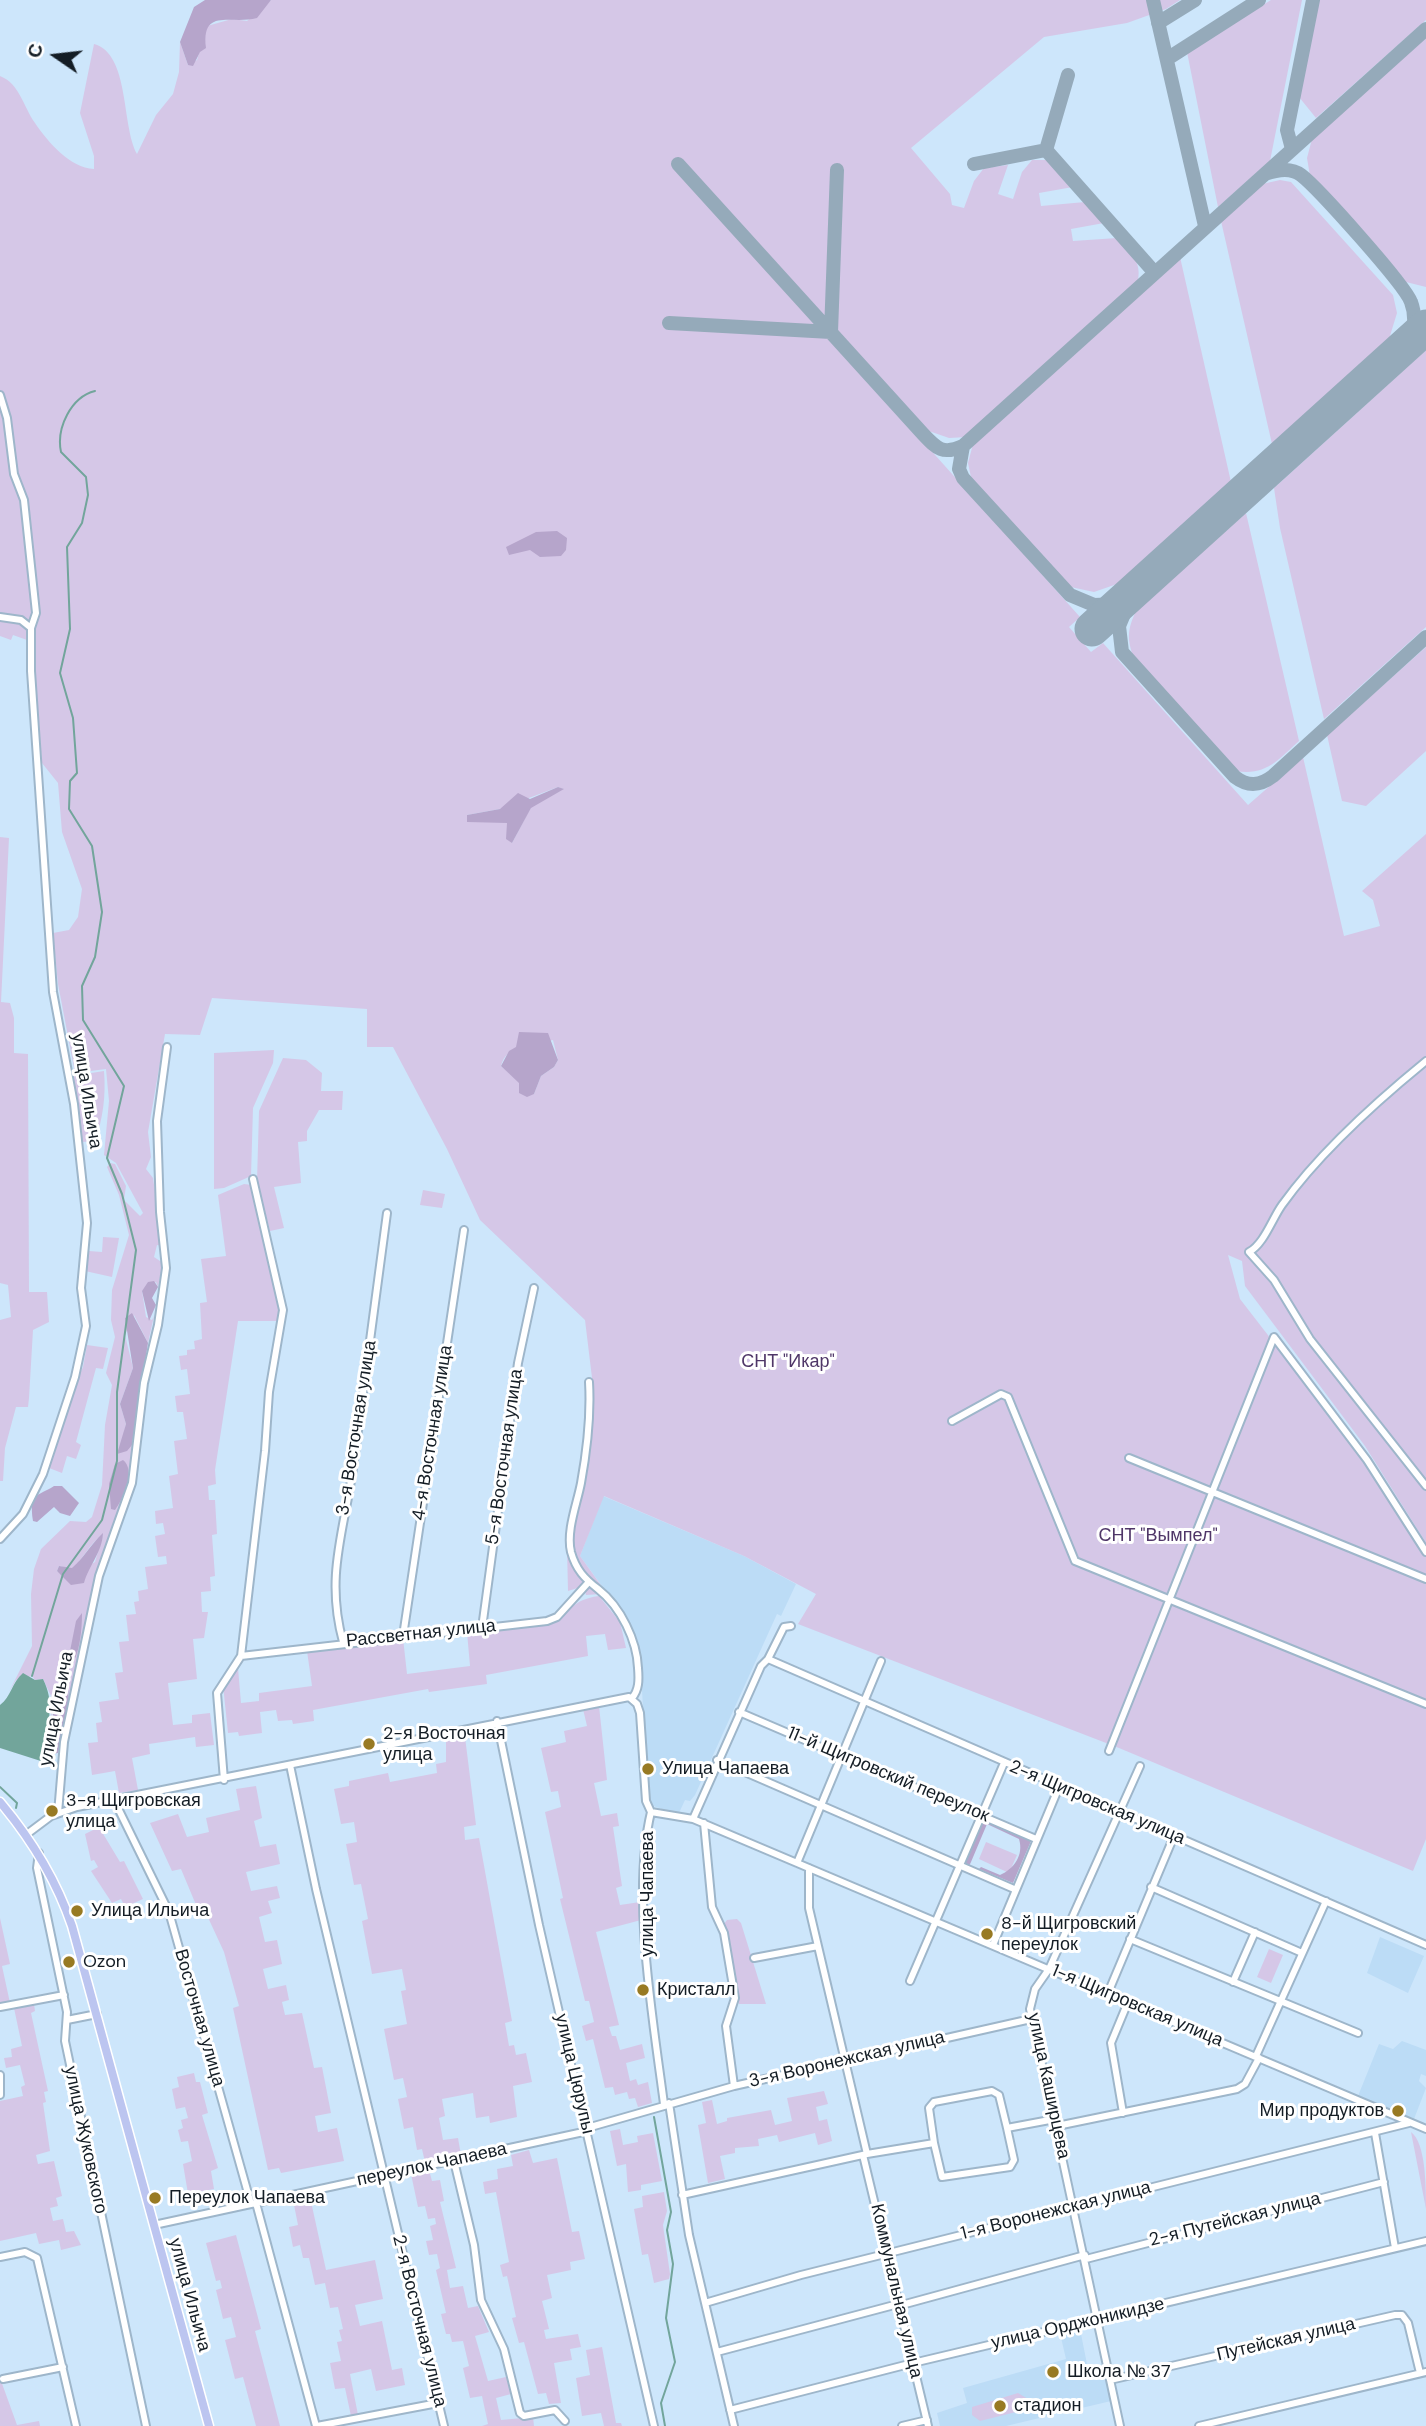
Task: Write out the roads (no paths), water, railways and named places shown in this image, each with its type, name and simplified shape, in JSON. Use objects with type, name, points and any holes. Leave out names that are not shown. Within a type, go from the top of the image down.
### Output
[{"type":"main road","name":"улица Ильича","points":[[0,1802],[27,1834],[64,1902],[97,2014],[208,2426]]},
{"type":"street","name":"улица Ильича","points":[[0,395],[7,418],[14,474],[24,500],[36,613],[32,628],[38,811],[46,861],[52,992],[74,1104],[87,1223],[81,1288],[86,1326],[75,1377],[43,1474],[23,1514],[0,1539]]},
{"type":"street","points":[[0,617],[21,621],[32,628]]},
{"type":"street","name":"улица Ильича","points":[[58,1813],[64,1742],[99,1576],[132,1483],[144,1383],[164,1280],[157,1121],[167,1047]]},
{"type":"street","points":[[1426,1061],[1370,1107],[1353,1129],[1308,1174],[1268,1226],[1259,1244],[1249,1252],[1274,1280],[1310,1339],[1426,1486]]},
{"type":"street","points":[[224,1780],[217,1693],[240,1656],[265,1451],[268,1392],[283,1311],[253,1179]]},
{"type":"street","name":"3-я Восточная улица","points":[[343,1643],[334,1575],[336,1550],[352,1475],[387,1213]]},
{"type":"street","name":"4-я Восточная улица","points":[[403,1636],[464,1230]]},
{"type":"street","name":"5-я Восточная улица","points":[[482,1628],[518,1363],[534,1288]]},
{"type":"street","points":[[1109,1751],[1274,1337],[1336,1417],[1426,1552]]},
{"type":"street","points":[[27,1834],[58,1813],[114,1800],[224,1780],[621,1696],[632,1698],[637,1692],[639,1682],[638,1650],[624,1621],[599,1590],[587,1584],[571,1551],[570,1538],[586,1449],[589,1382]]},
{"type":"street","points":[[952,1421],[1001,1394],[1008,1397],[1075,1561],[1426,1704]]},
{"type":"street","points":[[1129,1458],[1426,1579]]},
{"type":"street","name":"Рассветная улица","points":[[240,1656],[547,1621],[557,1617],[587,1584]]},
{"type":"street","points":[[693,1819],[761,1666],[768,1660],[784,1626],[791,1626]]},
{"type":"street","name":"2-я Щигровская улица","points":[[768,1660],[1426,1945]]},
{"type":"street","points":[[797,1863],[881,1661]]},
{"type":"street","name":"улица Чапаева","points":[[632,1698],[640,1713],[646,1801],[651,1812],[648,1825],[645,1923],[666,2104],[682,2195],[734,2426]]},
{"type":"street","name":"11-й Щигровский переулок","points":[[739,1712],[1036,1839]]},
{"type":"street","name":"улица Цюрупы","points":[[497,1721],[539,1925],[654,2426]]},
{"type":"street","points":[[718,1760],[1014,1889]]},
{"type":"street","points":[[910,1981],[1004,1763]]},
{"type":"street","name":"2-я Восточная улица","points":[[289,1765],[444,2426]]},
{"type":"street","name":"улица Каширцева","points":[[1120,2426],[1056,2123],[1031,2019],[1031,1998],[1049,1969],[1117,1811],[1140,1766]]},
{"type":"street","points":[[993,1945],[1014,1889],[1059,1787]]},
{"type":"street","name":"Восточная улица","points":[[114,1800],[169,1912],[317,2426]]},
{"type":"street","name":"1-я Щигровская улица","points":[[651,1812],[704,1823],[1409,2123],[1426,2124]]},
{"type":"street","points":[[704,1823],[712,1907],[724,1933],[735,1998],[726,2026],[734,2086]]},
{"type":"street","points":[[1108,1993],[1174,1836]]},
{"type":"street","name":"улица Жуковского","points":[[39,1853],[37,1868],[64,1995],[67,2020],[65,2041],[146,2426]]},
{"type":"street","name":"Коммунальная улица","points":[[809,1868],[807,1892],[818,1946],[898,2305],[928,2423]]},
{"type":"street","points":[[1151,1887],[1303,1953]]},
{"type":"street","points":[[1007,2128],[1123,2113],[1237,2089],[1245,2084],[1326,1901]]},
{"type":"street","points":[[1233,1982],[1255,1932]]},
{"type":"street","points":[[1130,1939],[1358,2033]]},
{"type":"street","points":[[754,1958],[818,1946]]},
{"type":"street","points":[[0,2007],[64,1995]]},
{"type":"street","points":[[1123,2113],[1111,2043],[1128,2002]]},
{"type":"street","points":[[67,2020],[97,2014]]},
{"type":"street","name":"3-я Воронежская улица","points":[[666,2104],[844,2060],[1031,2019]]},
{"type":"street","points":[[0,2075],[0,2095]]},
{"type":"street","points":[[995,2092],[1007,2128],[1014,2160],[1010,2167],[942,2177],[934,2143],[931,2104],[995,2092]]},
{"type":"street","name":"переулок Чапаева","points":[[154,2225],[454,2161],[587,2129],[666,2104]]},
{"type":"street","name":"1-я Воронежская улица","points":[[705,2303],[887,2253],[1409,2123]]},
{"type":"street","points":[[1375,2133],[1395,2248]]},
{"type":"street","points":[[682,2195],[865,2155],[934,2143]]},
{"type":"street","points":[[454,2161],[474,2245],[481,2300],[503,2349],[520,2413],[524,2416],[555,2410],[565,2421]]},
{"type":"street","name":"2-я Путейская улица","points":[[717,2352],[1384,2182]]},
{"type":"street","name":"улица Орджоникидзе","points":[[730,2410],[913,2363],[1426,2241]]},
{"type":"street","points":[[0,2257],[24,2252],[37,2258],[76,2426]]},
{"type":"street","name":"Путейская улица","points":[[1110,2379],[1395,2315],[1402,2315],[1408,2323],[1423,2373]]},
{"type":"street","points":[[3,2379],[63,2367]]},
{"type":"street","points":[[1199,2426],[1423,2373]]},
{"type":"street","points":[[317,2426],[438,2403]]},
{"type":"street","points":[[902,2426],[928,2423]]},
{"type":"waterway","points":[[32,1676],[63,1574],[102,1520],[117,1461],[117,1392],[136,1250],[122,1194],[107,1158],[124,1086],[83,1020],[82,986],[95,957],[102,912],[92,846],[69,809],[70,781],[77,773],[73,718],[60,673],[70,629],[67,547],[82,523],[88,495],[86,477],[61,452],[61,433],[72,407],[86,394],[95,391]]},
{"type":"waterway","points":[[0,1787],[17,1803],[16,1808]]},
{"type":"waterway","points":[[654,2117],[671,2212],[667,2230],[673,2264],[666,2318],[675,2362],[661,2403],[665,2426]]},
{"type":"place","name":"2-я Восточная улица","points":[[369,1744]]},
{"type":"place","name":"Улица Чапаева","points":[[648,1769]]},
{"type":"place","name":"3-я Щигровская улица","points":[[52,1811]]},
{"type":"place","name":"Улица Ильича","points":[[77,1911]]},
{"type":"place","name":"8-й Щигровский переулок","points":[[987,1934]]},
{"type":"place","name":"Ozon","points":[[69,1962]]},
{"type":"place","name":"Кристалл","points":[[643,1990]]},
{"type":"place","name":"Мир продуктов","points":[[1398,2111]]},
{"type":"place","name":"Переулок Чапаева","points":[[155,2198]]},
{"type":"place","name":"Школа № 37","points":[[1053,2372]]},
{"type":"place","name":"стадион","points":[[1000,2406]]},
{"type":"park label","name":"СНТ \"Икар\"","points":[[788,1362]]},
{"type":"park label","name":"СНТ \"Вымпел\"","points":[[1158,1536]]}]
